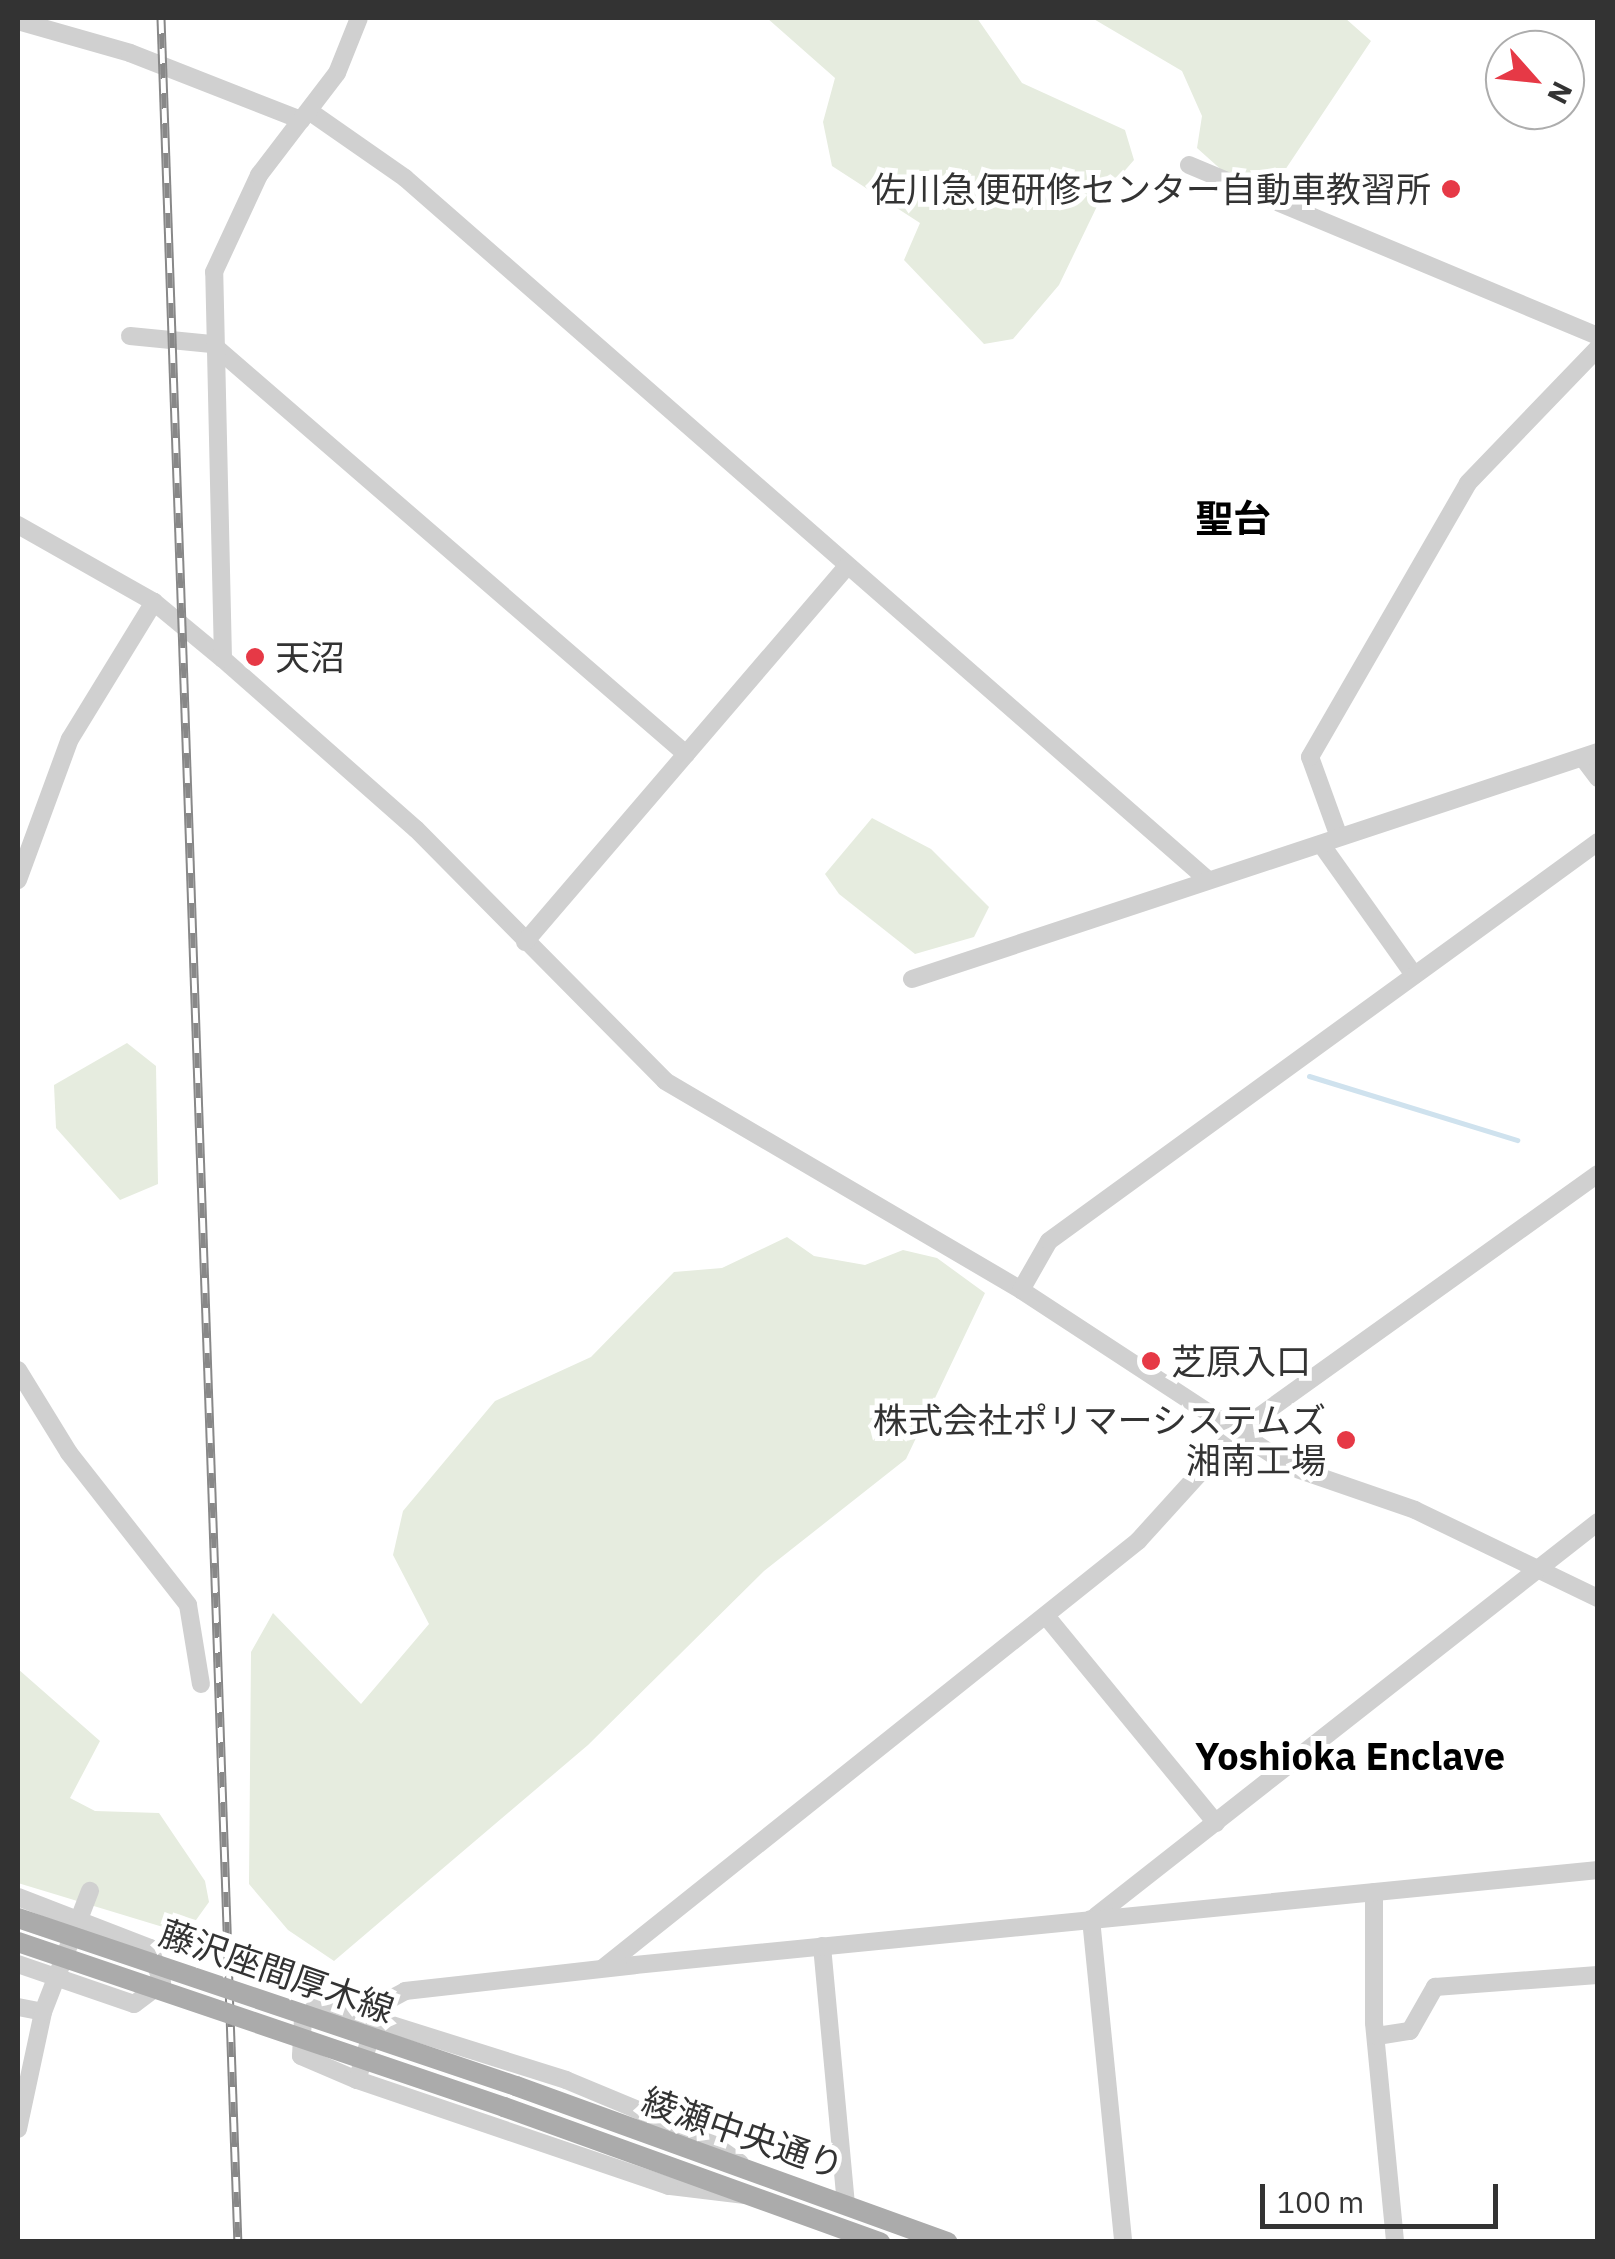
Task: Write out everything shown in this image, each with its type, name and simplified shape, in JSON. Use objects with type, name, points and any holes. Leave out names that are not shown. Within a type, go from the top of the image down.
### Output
[{"type":"main road","name":"藤沢座間厚木線","points":[[18,1918],[516,2086]]},
{"type":"main road","name":"藤沢座間厚木線","points":[[18,1942],[504,2107]]},
{"type":"main road","name":"綾瀬中央通り","points":[[516,2086],[948,2242]]},
{"type":"main road","name":"綾瀬中央通り","points":[[504,2107],[880,2242]]},
{"type":"street","points":[[222,659],[212,344],[214,272],[259,175],[305,116],[359,18]]},
{"type":"street","points":[[18,22],[130,52],[305,116],[405,178],[1206,879]]},
{"type":"street","points":[[1189,165],[1598,336]]},
{"type":"street","points":[[130,336],[212,344],[686,754]]},
{"type":"street","points":[[1340,837],[1310,757],[1468,483],[1598,348]]},
{"type":"street","points":[[18,525],[154,602],[222,659],[416,829],[665,1081],[1021,1290],[1236,1433],[1322,1482],[1415,1510],[1598,1598]]},
{"type":"street","points":[[525,942],[848,566]]},
{"type":"street","points":[[18,880],[70,739],[154,602]]},
{"type":"street","points":[[912,979],[1590,755],[1598,778]]},
{"type":"street","points":[[1021,1290],[1049,1241],[1598,842]]},
{"type":"street","points":[[1321,844],[1414,975]]},
{"type":"street","points":[[603,1968],[1138,1541],[1236,1433],[1598,1174]]},
{"type":"street","points":[[18,1370],[68,1453],[188,1605],[201,1684]]},
{"type":"street","points":[[1091,1919],[1598,1522]]},
{"type":"street","points":[[1046,1616],[1216,1822]]},
{"type":"street","points":[[357,2080],[375,2016],[404,1991],[1598,1870]]},
{"type":"street","points":[[18,2129],[43,2012],[77,1916],[90,1892]]},
{"type":"street","points":[[1374,1892],[1376,2036],[1395,2242]]},
{"type":"street","points":[[18,1897],[77,1916],[150,1948],[162,1982],[134,2004],[18,1964]]},
{"type":"street","points":[[1091,1919],[1123,2242]]},
{"type":"street","points":[[822,1946],[846,2204]]},
{"type":"street","points":[[1376,2036],[1410,2032],[1435,1987],[1598,1975]]},
{"type":"street","points":[[750,2195],[713,2197],[611,2168],[307,2062],[297,2043],[319,2002],[375,2016],[566,2080],[703,2137],[753,2172]]},
{"type":"street","points":[[18,2006],[43,2012]]},
{"type":"shaded area","points":[[767,18],[977,18],[1022,83],[1125,130],[1134,160],[1101,198],[1059,285],[1013,339],[984,344],[904,260],[920,223],[832,166],[823,122],[835,78]]},
{"type":"shaded area","points":[[1092,18],[1345,18],[1371,41],[1283,173],[1250,176],[1226,174],[1197,148],[1202,116],[1182,71]]},
{"type":"shaded area","points":[[872,818],[931,849],[989,907],[974,937],[915,954],[839,894],[825,874]]},
{"type":"shaded area","points":[[127,1043],[156,1066],[158,1184],[120,1200],[56,1128],[54,1085]]},
{"type":"shaded area","points":[[787,1237],[814,1256],[865,1265],[903,1250],[937,1258],[985,1293],[906,1459],[764,1571],[588,1745],[334,1961],[288,1930],[249,1884],[251,1652],[273,1613],[361,1704],[429,1624],[393,1555],[403,1511],[495,1401],[591,1357],[674,1272],[722,1268]]},
{"type":"shaded area","points":[[18,1669],[100,1741],[70,1798],[95,1811],[159,1813],[205,1881],[209,1902],[186,1934],[18,1883]]},
{"type":"waterway","points":[[1309,1076],[1517,1140]]},
{"type":"railway","points":[[161,18],[238,2242]]},
{"type":"place","name":"佐川急便研修センター自動車教習所","points":[[1451,189]]},
{"type":"place","name":"天沼","points":[[255,657]]},
{"type":"place","name":"芝原入口","points":[[1151,1361]]},
{"type":"place","name":"株式会社ポリマーシステムズ 湘南工場","points":[[1346,1440]]},
{"type":"district","name":"聖台","points":[[1233,518]]},
{"type":"district","name":"Yoshioka Enclave","points":[[1350,1756]]}]
